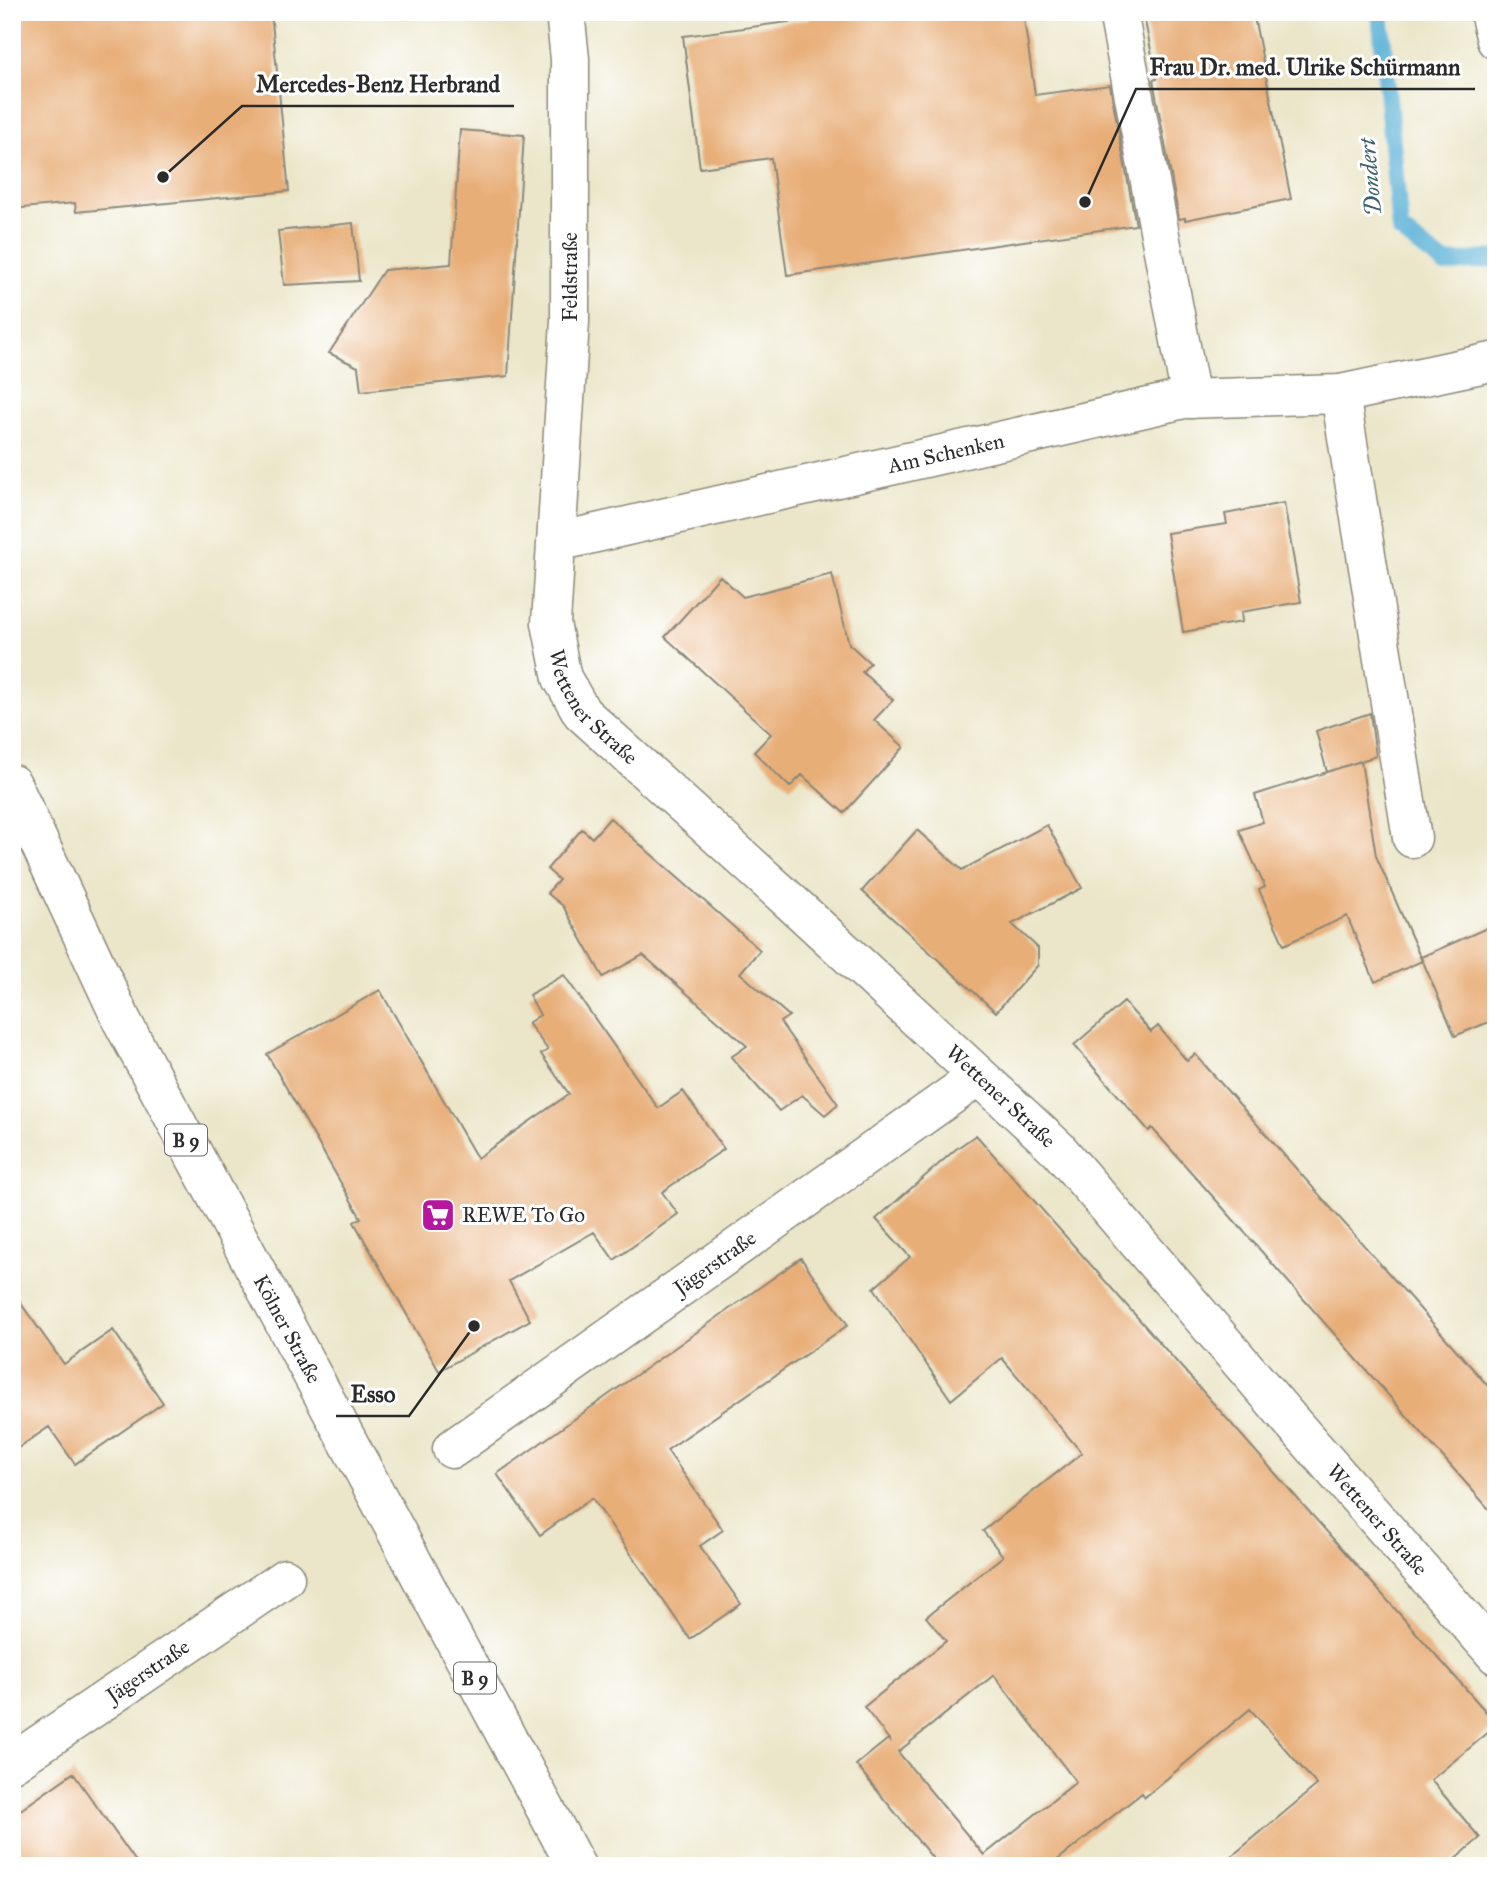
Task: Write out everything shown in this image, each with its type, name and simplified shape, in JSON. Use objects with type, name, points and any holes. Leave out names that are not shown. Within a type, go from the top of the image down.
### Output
[{"type":"street","name":"Feldstraße","points":[[556,542],[570,321],[570,59],[565,12]]},
{"type":"street","points":[[1118,12],[1191,399]]},
{"type":"street","points":[[1489,12],[1496,40]]},
{"type":"street","name":"Am Schenken","points":[[556,542],[1191,399],[1340,394],[1496,361]]},
{"type":"street","points":[[1340,394],[1412,838]]},
{"type":"street","name":"Wettener Straße","points":[[556,542],[551,623],[562,678],[582,713],[1058,1149],[1496,1655]]},
{"type":"street","name":"Kölner Straße","points":[[12,784],[122,1021],[576,1866]]},
{"type":"street","name":"Jägerstraße","points":[[452,1449],[979,1076]]},
{"type":"street","name":"Jägerstraße","points":[[12,1763],[285,1578]]},
{"type":"building","points":[[12,12],[271,12],[289,191],[76,212],[75,203],[12,209]]},
{"type":"building","points":[[810,12],[1023,12],[1035,95],[1110,85],[1136,225],[787,275],[771,158],[700,168],[683,36],[811,19]]},
{"type":"building","points":[[1143,12],[1253,12],[1291,199],[1179,219],[1153,80],[1157,79]]},
{"type":"building","points":[[460,130],[524,135],[508,376],[361,391],[358,367],[329,353],[384,270],[451,264]]},
{"type":"building","points":[[353,223],[359,281],[284,285],[278,231]]},
{"type":"building","points":[[1284,503],[1301,602],[1241,612],[1242,622],[1183,632],[1167,533],[1227,524],[1225,514]]},
{"type":"building","points":[[832,574],[849,644],[870,663],[862,672],[893,700],[874,720],[904,747],[844,813],[802,775],[790,787],[754,752],[771,734],[665,637],[720,576],[743,597]]},
{"type":"building","points":[[1370,713],[1376,756],[1327,772],[1316,731]]},
{"type":"building","points":[[1361,761],[1376,856],[1422,961],[1375,982],[1347,916],[1284,945],[1259,890],[1265,887],[1239,830],[1263,822],[1255,795]]},
{"type":"building","points":[[610,818],[760,950],[740,973],[789,1016],[780,1022],[838,1104],[825,1115],[802,1095],[779,1111],[731,1057],[747,1046],[643,955],[603,977],[563,906],[547,893],[559,880],[547,869],[582,829],[592,838]]},
{"type":"building","points":[[1047,825],[1082,888],[1012,924],[1038,948],[1038,965],[996,1012],[862,891],[917,830],[962,870]]},
{"type":"building","points":[[1496,924],[1496,1019],[1455,1036],[1421,957]]},
{"type":"building","points":[[564,975],[658,1108],[683,1091],[724,1149],[662,1192],[678,1214],[614,1260],[594,1232],[509,1281],[530,1320],[439,1371],[354,1222],[361,1218],[267,1054],[380,990],[477,1158],[569,1094],[541,1054],[548,1050],[528,1023],[540,1015],[529,995]]},
{"type":"building","points":[[1124,1002],[1151,1032],[1158,1026],[1187,1061],[1195,1054],[1496,1395],[1496,1517],[1152,1128],[1149,1131],[1074,1045]]},
{"type":"building","points":[[976,1135],[1496,1723],[1496,1726],[1431,1780],[1480,1838],[1447,1866],[1220,1866],[1317,1785],[1250,1709],[1145,1797],[1142,1793],[1050,1866],[939,1866],[856,1765],[888,1739],[891,1742],[864,1707],[946,1641],[926,1617],[1003,1556],[983,1531],[1082,1453],[1002,1358],[951,1400],[874,1288],[910,1257],[876,1219],[956,1149]],"holes":[[[994,1675],[1076,1782],[984,1855],[898,1752]]]},
{"type":"building","points":[[801,1258],[848,1325],[667,1450],[723,1530],[700,1546],[741,1604],[690,1639],[592,1498],[540,1535],[497,1474]]},
{"type":"building","points":[[12,1291],[64,1364],[113,1330],[163,1403],[75,1464],[49,1427],[12,1452]]},
{"type":"building","points":[[73,1773],[139,1866],[12,1866],[12,1816]]},
{"type":"waterway","name":"Dondert","points":[[1380,12],[1400,230],[1445,264],[1496,258]]},
{"type":"place","name":"Mercedes-Benz Herbrand","points":[[163,177]]},
{"type":"place","name":"Frau Dr. med. Ulrike Schürmann","points":[[1085,202]]},
{"type":"place","name":"REWE To Go","points":[[438,1215]]},
{"type":"place","name":"Esso","points":[[474,1326]]}]
